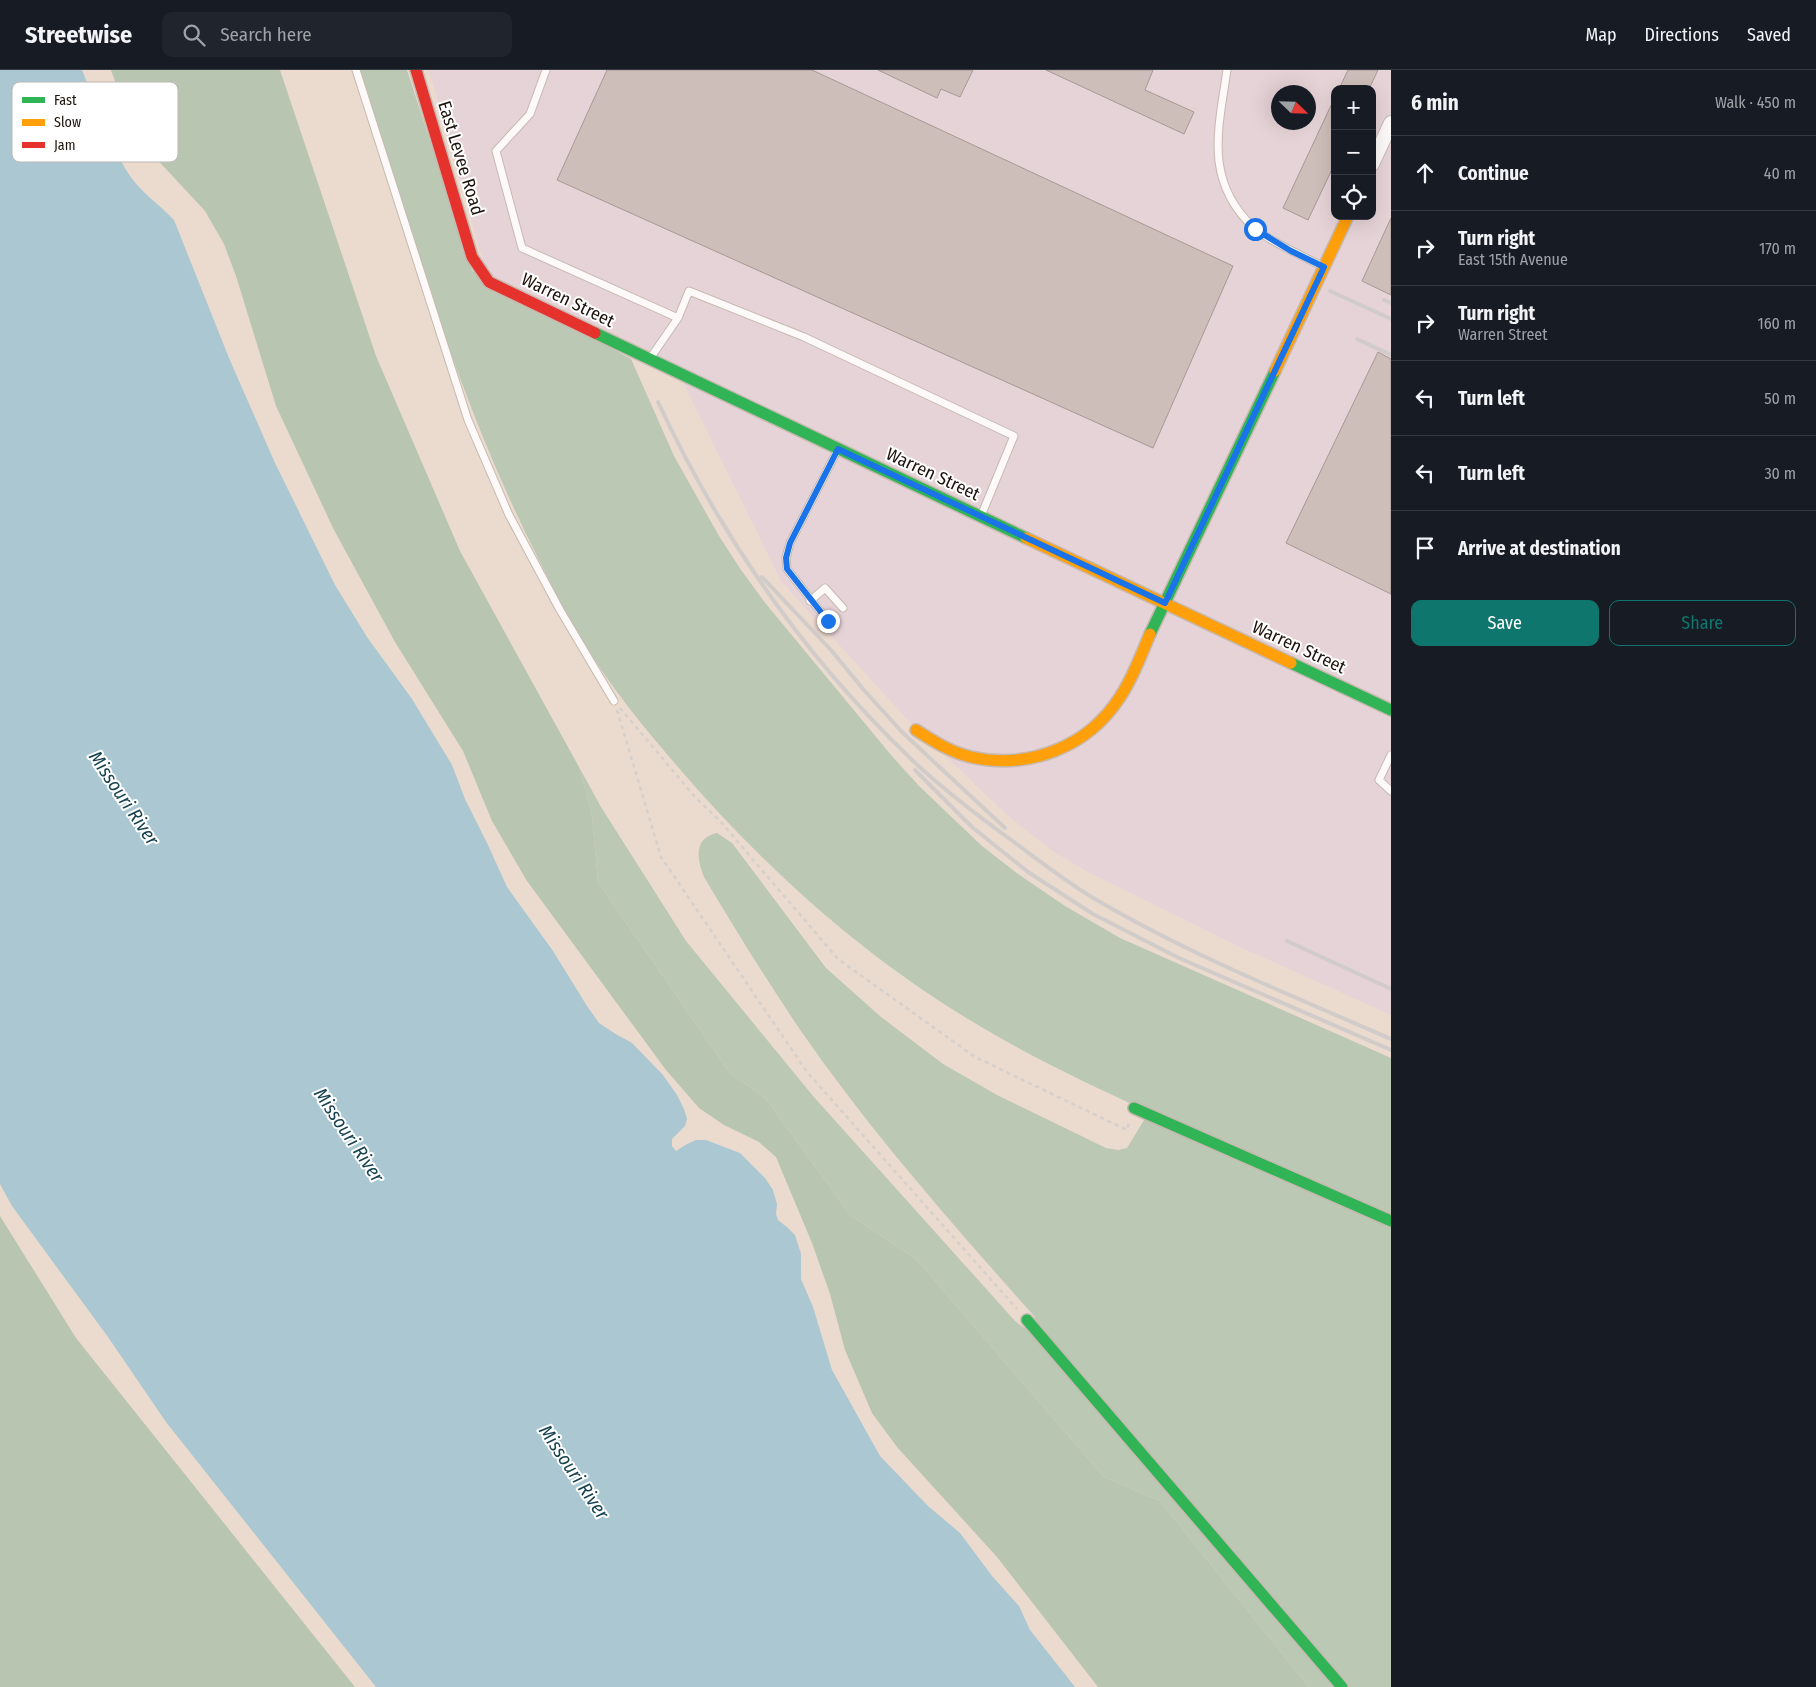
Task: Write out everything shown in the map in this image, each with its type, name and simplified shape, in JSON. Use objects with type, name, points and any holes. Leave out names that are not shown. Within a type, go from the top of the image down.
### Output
[{"type":"street","name":"East Levee Road","points":[[416,70],[472,257]]},
{"type":"street","points":[[1376,155],[1391,123]]},
{"type":"street","points":[[916,730],[925,738],[964,756],[999,761],[1029,760],[1052,754],[1072,744],[1100,723],[1115,706],[1346,220]]},
{"type":"street","name":"Warren Street","points":[[472,257],[476,266],[489,282],[1391,710]]},
{"type":"street","points":[[1134,1108],[1391,1220]]},
{"type":"street","points":[[1027,1320],[1342,1687]]},
{"type":"lane","points":[[356,70],[468,420],[509,515],[560,610],[614,701]]},
{"type":"lane","points":[[546,70],[530,114],[496,151],[522,248],[678,318]]},
{"type":"lane","points":[[1227,70],[1217,149],[1219,172],[1230,201],[1255,229],[1291,251],[1324,267]]},
{"type":"lane","points":[[650,359],[678,318],[689,291],[804,337],[1014,436],[981,516]]},
{"type":"lane","points":[[828,621],[810,601],[787,569],[786,558],[790,543],[838,449]]},
{"type":"lane","points":[[810,601],[825,588],[843,608]]},
{"type":"lane","points":[[1391,755],[1379,780],[1391,791]]},
{"type":"path","points":[[614,701],[696,798],[720,821],[838,959],[975,1057],[1127,1130],[1134,1108]]},
{"type":"path","points":[[614,701],[660,857],[807,1072],[1027,1320]]},
{"type":"shaded area","points":[[429,70],[1391,70],[1391,1015],[1238,946],[1086,871],[1051,850],[1006,814],[905,717],[781,581],[678,372],[489,282]]},
{"type":"green space","points":[[111,70],[280,70],[376,356],[460,551],[579,767],[592,816],[598,882],[729,1072],[766,1099],[851,1216],[917,1260],[1104,1477],[1160,1501],[1309,1687],[1098,1687],[997,1557],[897,1447],[872,1413],[845,1350],[830,1294],[812,1243],[776,1157],[759,1142],[724,1125],[699,1108],[666,1070],[527,881],[492,821],[463,751],[395,642],[334,530],[276,406],[236,276],[224,244],[205,211],[160,162],[178,162],[178,82],[115,82]]},
{"type":"green space","points":[[360,70],[407,70],[472,271],[631,359],[674,456],[719,536],[741,570],[766,604],[919,786],[982,846],[1018,874],[1065,906],[1120,938],[1391,1058],[1391,1687],[1309,1687],[1160,1501],[1104,1477],[917,1260],[851,1216],[766,1099],[729,1072],[598,882],[592,816],[579,767],[601,807],[686,941],[813,1096],[1015,1321],[1024,1328],[1035,1317],[884,1141],[855,1105],[788,1012],[704,877],[699,857],[700,845],[709,836],[717,833],[732,843],[826,968],[881,1017],[943,1064],[997,1095],[1106,1148],[1118,1150],[1127,1148],[1149,1112],[1088,1084],[1009,1043],[946,1005],[862,946],[784,879],[748,843],[678,767],[628,707],[594,659],[564,609],[507,494],[482,435],[437,315]]},
{"type":"green space","points":[[0,1216],[76,1338],[355,1687],[0,1687]]},
{"type":"water","name":"Missouri River","points":[[0,70],[82,70],[87,82],[12,82],[12,162],[122,162],[133,180],[174,220],[229,358],[275,463],[335,585],[367,637],[412,699],[452,765],[465,799],[507,887],[553,951],[599,1023],[632,1043],[663,1075],[677,1095],[687,1119],[685,1126],[672,1139],[672,1146],[676,1151],[696,1140],[706,1140],[740,1153],[765,1178],[773,1190],[777,1204],[776,1214],[778,1220],[795,1235],[801,1254],[801,1279],[813,1307],[832,1370],[880,1456],[928,1506],[960,1533],[992,1576],[1019,1606],[1030,1630],[1075,1687],[376,1687],[166,1422],[108,1337],[12,1206],[0,1184]]},
{"type":"building","points":[[607,70],[812,70],[1233,266],[1153,448],[557,180]]},
{"type":"building","points":[[878,70],[973,70],[960,97],[941,89],[937,98]]},
{"type":"building","points":[[1046,70],[1153,70],[1145,90],[1194,112],[1184,134]]},
{"type":"building","points":[[1348,70],[1378,70],[1371,85],[1341,85]]},
{"type":"building","points":[[1331,106],[1331,171],[1308,220],[1283,208]]},
{"type":"building","points":[[1391,218],[1391,295],[1362,281]]},
{"type":"building","points":[[1378,352],[1391,359],[1391,594],[1286,543]]},
{"type":"railway","points":[[1330,291],[1391,319]]},
{"type":"railway","points":[[1384,300],[1391,303]]},
{"type":"railway","points":[[1357,339],[1391,355]]},
{"type":"railway","points":[[658,402],[708,499],[767,591],[799,635],[870,718],[934,780],[973,812],[1046,866],[1100,902],[1135,922],[1207,958],[1391,1039]]},
{"type":"railway","points":[[762,577],[831,650],[902,732],[1005,828]]},
{"type":"railway","points":[[915,770],[972,827],[1028,872],[1093,914],[1179,958],[1391,1050]]},
{"type":"railway","points":[[1287,941],[1391,989]]},
{"type":"traffic: fast","points":[[595,333],[1026,538]]},
{"type":"traffic: fast","points":[[1150,634],[1275,371]]},
{"type":"traffic: fast","points":[[1291,663],[1391,710]]},
{"type":"traffic: fast","points":[[1134,1108],[1391,1221]]},
{"type":"traffic: fast","points":[[1027,1320],[1342,1687]]},
{"type":"traffic: slow","points":[[1275,371],[1346,220]]},
{"type":"traffic: slow","points":[[1026,538],[1291,663]]},
{"type":"traffic: slow","points":[[916,730],[949,749],[971,757],[1014,760],[1035,757],[1055,751],[1091,729],[1107,714],[1129,682],[1150,634]]},
{"type":"traffic: jam","points":[[416,70],[472,257],[489,282],[595,333]]},
{"type":"route","points":[[828,621],[810,601],[787,569],[786,558],[790,543],[838,449],[1165,603],[1324,267],[1291,251],[1255,229]]}]
